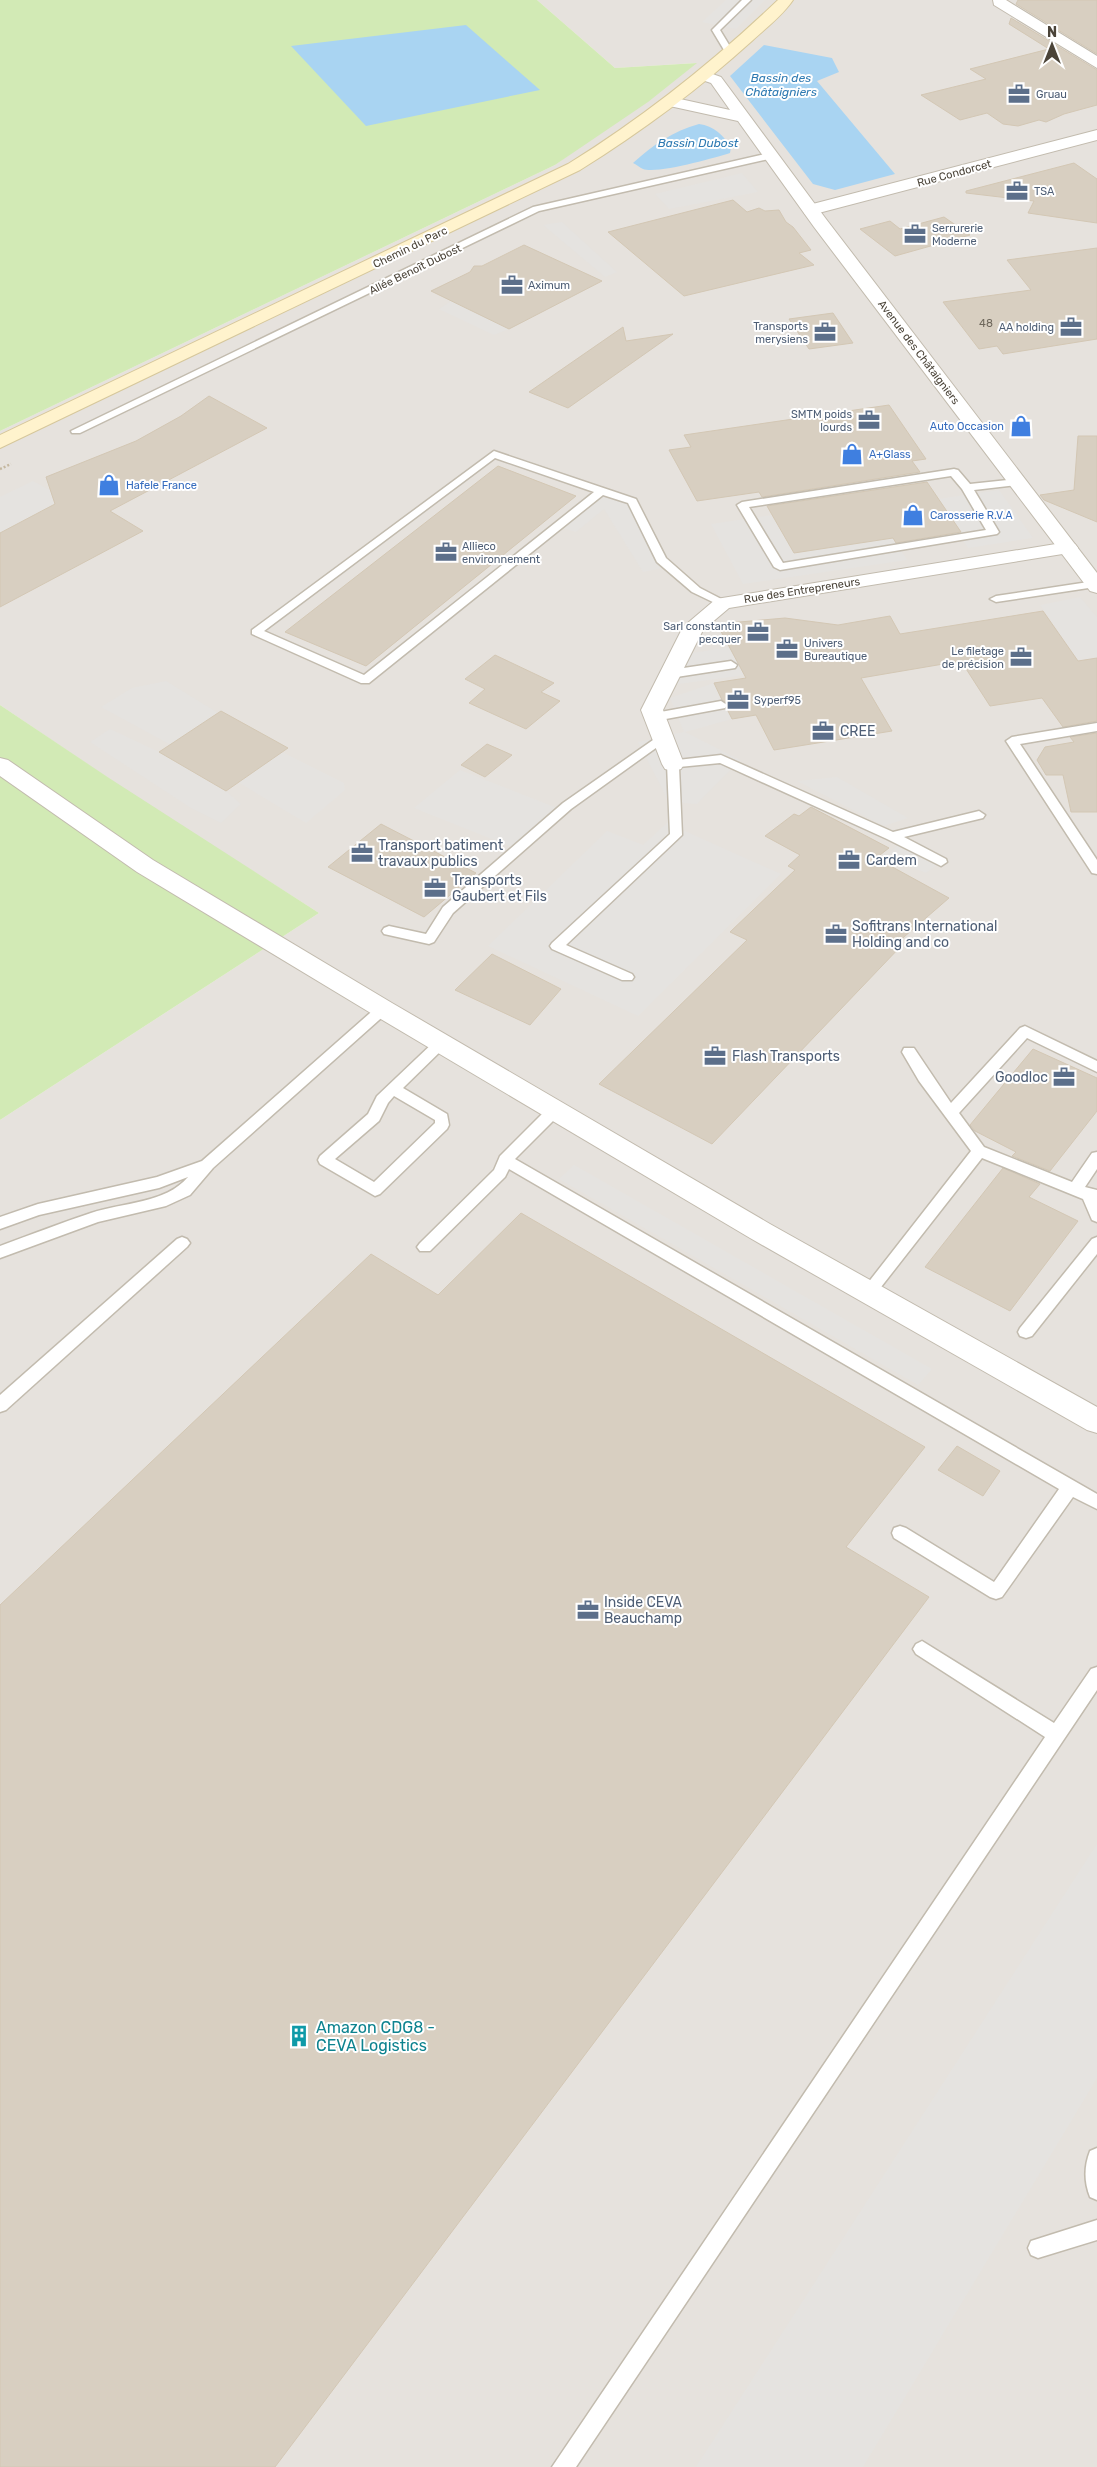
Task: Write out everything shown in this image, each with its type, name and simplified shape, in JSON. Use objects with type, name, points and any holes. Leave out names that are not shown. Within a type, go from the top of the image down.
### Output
[{"type":"main road","name":"Chemin du Parc","points":[[0,442],[556,176],[613,143],[671,102],[730,53],[786,0]]},
{"type":"street","points":[[998,1],[1097,63]]},
{"type":"street","name":"Avenue des Châtaigniers","points":[[704,76],[716,80],[770,156],[1096,585]]},
{"type":"street","points":[[671,102],[742,117]]},
{"type":"street","name":"Rue Condorcet","points":[[812,210],[1097,135]]},
{"type":"street","name":"Rue des Entrepreneurs","points":[[723,603],[1068,548]]},
{"type":"street","points":[[673,764],[652,710],[694,627],[723,603]]},
{"type":"street","points":[[0,765],[145,866],[383,1009],[556,1109],[760,1231],[1097,1420]]},
{"type":"lane","points":[[730,53],[716,30],[747,0]]},
{"type":"lane","name":"Allée Benoît Dubost","points":[[76,431],[536,209],[770,156]]},
{"type":"lane","points":[[601,491],[366,680],[256,632],[494,454],[632,501],[661,560],[696,590],[723,603]]},
{"type":"lane","points":[[954,472],[967,488],[993,532],[780,567],[742,505],[954,472]]},
{"type":"lane","points":[[967,488],[1017,482]]},
{"type":"lane","points":[[996,599],[1096,585]]},
{"type":"lane","points":[[670,674],[731,665]]},
{"type":"lane","points":[[655,717],[721,706]]},
{"type":"lane","points":[[1097,727],[1012,741],[1097,870]]},
{"type":"lane","points":[[389,931],[429,938],[448,910],[567,806],[663,737]]},
{"type":"lane","points":[[627,978],[557,946],[676,835],[673,764],[721,760],[892,836],[942,862]]},
{"type":"lane","points":[[892,836],[979,816]]},
{"type":"lane","points":[[0,1252],[96,1217],[161,1202],[185,1191],[208,1164],[383,1009]]},
{"type":"lane","points":[[950,1113],[1025,1031],[1097,1067]]},
{"type":"lane","points":[[394,1089],[442,1118],[442,1125],[375,1190],[325,1160],[374,1117],[382,1100],[441,1043]]},
{"type":"lane","points":[[908,1052],[924,1077],[979,1151],[1087,1194]]},
{"type":"lane","points":[[425,1247],[500,1173],[505,1160],[556,1109]]},
{"type":"lane","points":[[869,1292],[979,1151]]},
{"type":"lane","points":[[1097,1157],[1087,1194],[1097,1216]]},
{"type":"lane","points":[[505,1160],[1097,1502]]},
{"type":"lane","points":[[0,1223],[38,1210],[159,1182],[208,1164]]},
{"type":"lane","points":[[0,1405],[182,1243]]},
{"type":"lane","points":[[1026,1332],[1097,1243]]},
{"type":"lane","points":[[900,1533],[996,1592],[1070,1487]]},
{"type":"lane","points":[[922,1650],[1057,1735]]},
{"type":"lane","points":[[563,2467],[1097,1675]]},
{"type":"lane","points":[[1097,2158],[1095,2170],[1097,2190]]},
{"type":"lane","points":[[1038,2248],[1097,2230]]},
{"type":"shaded area","points":[[537,0],[1097,0],[1097,2467],[0,2467],[0,1120],[319,913],[139,799],[0,705],[0,431],[555,165],[696,63],[615,68]]},
{"type":"shaded area","points":[[726,0],[765,0],[736,29],[702,22]]},
{"type":"shaded area","points":[[742,173],[758,192],[669,209],[655,194]]},
{"type":"shaded area","points":[[562,222],[617,272],[605,277],[543,225]]},
{"type":"shaded area","points":[[451,301],[509,329],[494,335],[439,309]]},
{"type":"shaded area","points":[[33,481],[66,499],[0,533],[0,497]]},
{"type":"shaded area","points":[[597,489],[632,501],[668,567],[643,572],[604,509],[576,532],[556,526]]},
{"type":"shaded area","points":[[999,490],[1033,538],[968,548],[938,499]]},
{"type":"shaded area","points":[[772,515],[794,553],[893,538],[907,560],[743,584],[711,524]]},
{"type":"shaded area","points":[[1080,597],[1097,617],[1097,658],[1078,661],[1040,605]]},
{"type":"shaded area","points":[[730,647],[745,675],[664,686],[680,655]]},
{"type":"shaded area","points":[[166,681],[218,713],[171,745],[101,707],[132,688]]},
{"type":"shaded area","points":[[714,683],[732,719],[685,732],[740,760],[697,804],[669,802],[638,742],[684,732],[670,698]]},
{"type":"shaded area","points":[[110,729],[159,752],[226,791],[241,804],[221,823],[191,808],[90,742]]},
{"type":"shaded area","points":[[282,752],[344,783],[345,790],[306,823],[238,782]]},
{"type":"shaded area","points":[[460,770],[562,810],[517,849],[414,808]]},
{"type":"shaded area","points":[[837,777],[908,818],[884,826],[797,781]]},
{"type":"shaded area","points":[[667,823],[781,874],[638,1016],[488,946],[607,831],[643,845]]},
{"type":"shaded area","points":[[901,841],[941,862],[926,873],[886,857]]},
{"type":"shaded area","points":[[574,1165],[932,1369],[918,1385],[559,1179]]},
{"type":"shaded area","points":[[1097,1844],[1097,2078],[863,2467],[696,2467]]},
{"type":"green space","points":[[0,0],[537,0],[615,68],[697,63],[648,102],[555,165],[0,431]]},
{"type":"green space","points":[[0,705],[109,778],[319,913],[0,1120]]},
{"type":"water","points":[[466,25],[540,90],[366,126],[291,46]]},
{"type":"water","name":"Bassin des Châtaigniers","points":[[764,45],[832,58],[839,72],[817,81],[895,174],[835,190],[813,184],[730,76]]},
{"type":"water","name":"Bassin Dubost","points":[[699,124],[714,129],[721,135],[731,147],[730,153],[686,165],[661,169],[643,169],[633,163],[664,139]]},
{"type":"building","points":[[1018,0],[1097,0],[1097,54],[1016,4]]},
{"type":"building","points":[[1011,18],[1097,70],[1097,105],[1064,114],[1046,122],[1039,120],[1018,126],[1003,124],[987,113],[960,120],[921,95],[986,79],[970,69],[1049,49],[1009,24]]},
{"type":"building","points":[[1074,163],[1097,179],[1097,223],[1028,213],[1034,201],[966,193],[966,191]]},
{"type":"building","points":[[733,200],[747,212],[759,208],[765,211],[779,210],[786,222],[793,227],[811,250],[799,253],[814,265],[684,296],[608,232]]},
{"type":"building","points":[[944,217],[970,235],[895,256],[860,229],[890,221],[900,229]]},
{"type":"building","points":[[524,245],[602,281],[509,329],[431,291],[470,272],[474,266],[482,266]]},
{"type":"building","points":[[1097,248],[1097,339],[1003,354],[997,346],[979,349],[943,302],[1031,290],[1007,260]]},
{"type":"building","points":[[833,313],[853,343],[809,349],[789,319]]},
{"type":"building","points":[[623,327],[626,341],[673,334],[568,408],[529,392]]},
{"type":"building","points":[[209,396],[267,428],[110,511],[143,531],[0,607],[0,533],[55,504],[46,477],[136,441],[181,416]]},
{"type":"building","points":[[889,405],[926,459],[912,461],[920,472],[762,497],[759,492],[697,501],[669,450],[691,447],[684,435]]},
{"type":"building","points":[[1078,436],[1097,436],[1097,522],[1044,500],[1040,495],[1074,490]]},
{"type":"building","points":[[498,466],[576,496],[366,666],[285,632]]},
{"type":"building","points":[[927,482],[961,532],[896,543],[893,538],[794,553],[767,506]]},
{"type":"building","points":[[1043,611],[1078,661],[1097,658],[1097,721],[1063,727],[1042,698],[990,706],[961,661],[861,678],[892,731],[774,750],[756,715],[732,719],[727,709],[729,705],[722,700],[714,683],[746,678],[717,624],[785,618],[838,625],[890,616],[900,634]]},
{"type":"building","points":[[495,655],[554,683],[541,692],[560,701],[526,729],[469,703],[485,689],[465,679]]},
{"type":"building","points":[[221,711],[288,748],[226,791],[159,752]]},
{"type":"building","points":[[1097,733],[1097,812],[1071,812],[1063,775],[1046,775],[1037,760],[1045,747],[1074,742],[1070,737]]},
{"type":"building","points":[[487,744],[512,755],[485,777],[461,765]]},
{"type":"building","points":[[811,807],[889,848],[876,858],[949,898],[897,943],[902,945],[712,1144],[599,1084],[747,940],[730,932],[795,870],[788,866],[800,855],[765,836],[794,814],[799,816]]},
{"type":"building","points":[[381,824],[476,873],[424,917],[328,867]]},
{"type":"building","points":[[492,954],[561,989],[530,1025],[455,990]]},
{"type":"building","points":[[1033,1049],[1097,1078],[1097,1111],[1050,1171],[1012,1156],[1016,1152],[975,1131],[970,1125]]},
{"type":"building","points":[[1003,1168],[1040,1184],[1029,1197],[1078,1221],[1010,1311],[925,1267]]},
{"type":"building","name":"Amazon CDG8 - CEVA Logistics","points":[[521,1213],[925,1447],[846,1547],[929,1597],[275,2467],[0,2467],[0,1605],[371,1254],[438,1295]]},
{"type":"building","points":[[957,1446],[1000,1471],[983,1496],[938,1470]]},
{"type":"place","name":"Gruau","points":[[1019,94]]},
{"type":"place","name":"TSA","points":[[1017,191]]},
{"type":"place","name":"Serrurerie Moderne","points":[[915,234]]},
{"type":"place","name":"Aximum","points":[[512,285]]},
{"type":"place","name":"AA holding","points":[[1071,327]]},
{"type":"place","name":"Transports merysiens","points":[[825,332]]},
{"type":"place","name":"SMTM poids lourds","points":[[869,420]]},
{"type":"place","name":"Auto Occasion","points":[[1021,426]]},
{"type":"place","name":"A+Glass","points":[[852,454]]},
{"type":"place","name":"Hafele France","points":[[109,485]]},
{"type":"place","name":"Carosserie R.V.A","points":[[913,515]]},
{"type":"place","name":"Allieco environnement","points":[[446,552]]},
{"type":"place","name":"Sarl constantin pecquer","points":[[758,632]]},
{"type":"place","name":"Univers Bureautique","points":[[787,649]]},
{"type":"place","name":"Le filetage de précision","points":[[1021,657]]},
{"type":"place","name":"Syperf95","points":[[738,700]]},
{"type":"place","name":"CREE","points":[[823,731]]},
{"type":"place","name":"Transport batiment travaux publics","points":[[362,853]]},
{"type":"place","name":"Cardem","points":[[849,860]]},
{"type":"place","name":"Transports Gaubert et Fils","points":[[435,888]]},
{"type":"place","name":"Sofitrans International Holding and co","points":[[836,934]]},
{"type":"place","name":"Flash Transports","points":[[715,1056]]},
{"type":"place","name":"Goodloc","points":[[1064,1077]]},
{"type":"place","name":"Inside CEVA Beauchamp","points":[[588,1610]]},
{"type":"place","name":"Amazon CDG8 - CEVA Logistics","points":[[299,2036]]}]
